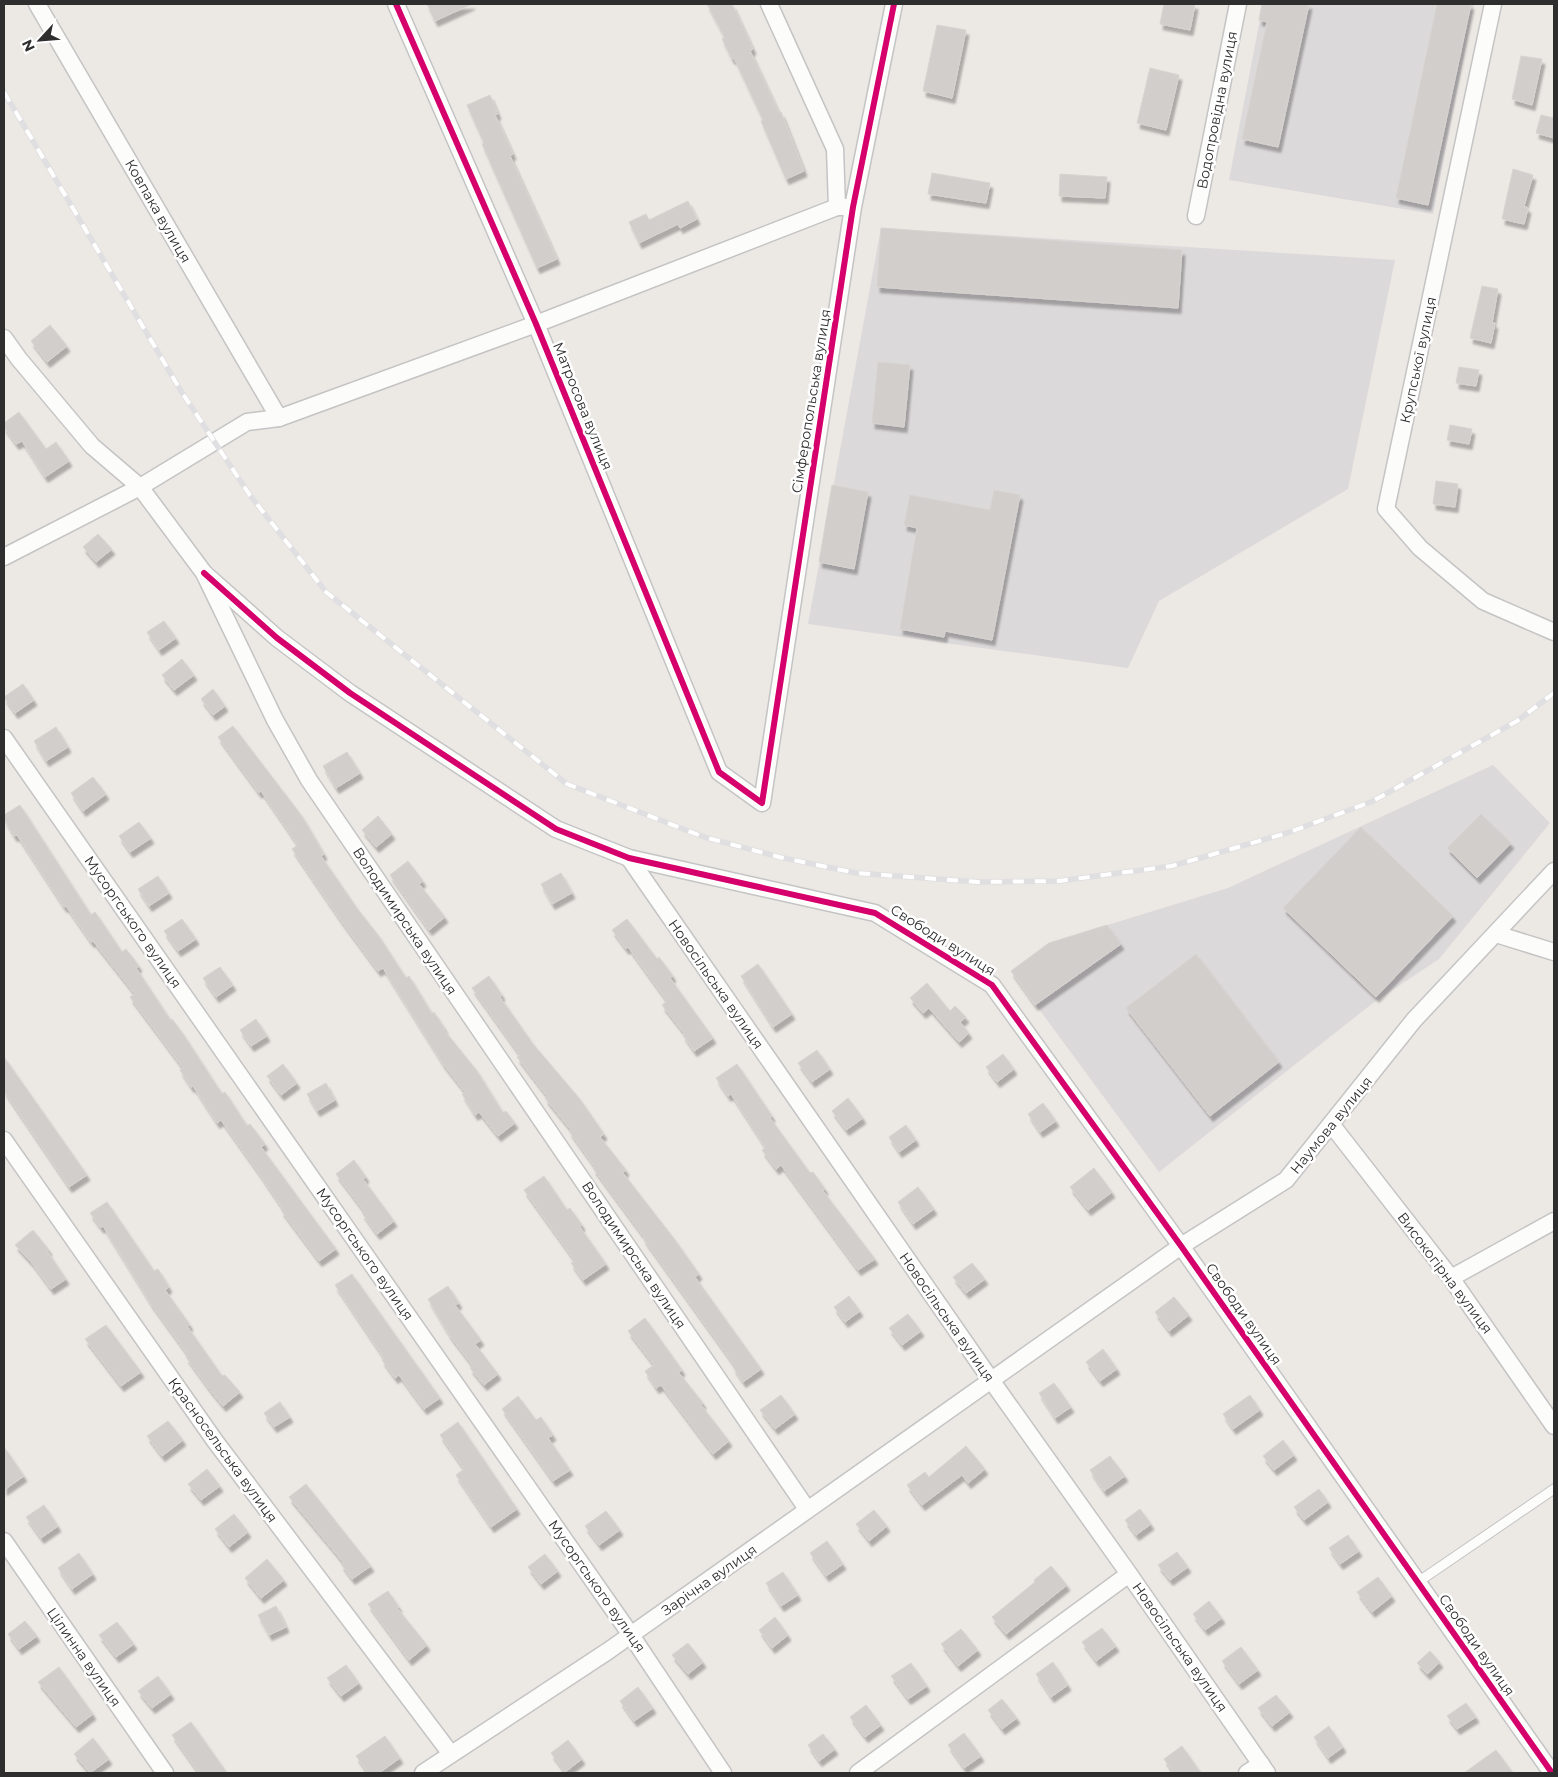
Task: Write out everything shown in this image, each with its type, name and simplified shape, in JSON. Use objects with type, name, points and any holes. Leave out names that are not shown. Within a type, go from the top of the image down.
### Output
[{"type":"street","name":"Ковпака вулиця","points":[[36,4],[279,418]]},
{"type":"street","name":"Матросова вулиця","points":[[396,4],[536,324],[719,772],[762,803]]},
{"type":"street","points":[[4,557],[140,487],[247,422],[279,418],[536,324],[845,207],[835,149],[769,4]]},
{"type":"street","name":"Сімферопольська вулиця","points":[[762,803],[845,207],[894,4]]},
{"type":"street","name":"Водопровідна вулиця","points":[[1196,216],[1238,4]]},
{"type":"street","name":"Крупської вулиця","points":[[1493,4],[1386,509],[1420,548],[1483,601],[1554,632]]},
{"type":"street","name":"Володимирська вулиця","points":[[4,338],[19,359],[92,446],[140,487],[204,573],[275,720],[309,780],[807,1510]]},
{"type":"street","name":"Свободи вулиця","points":[[204,573],[277,638],[350,693],[556,829],[629,858],[874,912],[992,985],[1181,1246],[1552,1773]]},
{"type":"street","name":"Мусоргського вулиця","points":[[4,738],[632,1635],[723,1773]]},
{"type":"street","name":"Новосільська вулиця","points":[[629,858],[991,1380],[1264,1768]]},
{"type":"street","name":"Наумова вулиця","points":[[991,1380],[1181,1246],[1286,1180],[1414,1020],[1554,872]]},
{"type":"street","points":[[1496,934],[1554,952]]},
{"type":"street","name":"Високогірна вулиця","points":[[1331,1124],[1451,1278],[1554,1426]]},
{"type":"street","name":"Красносельська вулиця","points":[[4,1140],[215,1441],[451,1754]]},
{"type":"street","points":[[1451,1278],[1554,1221]]},
{"type":"street","name":"Зарічна вулиця","points":[[423,1773],[632,1635],[991,1380]]},
{"type":"street","name":"Цілинна вулиця","points":[[4,1541],[165,1773]]},
{"type":"street","points":[[858,1773],[1129,1574]]},
{"type":"street","points":[[1247,1773],[1264,1768]]},
{"type":"lane","points":[[1418,1582],[1554,1489]]},
{"type":"shaded area","points":[[1263,4],[1474,4],[1433,214],[1229,180]]},
{"type":"shaded area","points":[[881,228],[1395,260],[1348,489],[1159,601],[1128,668],[808,624]]},
{"type":"shaded area","points":[[1493,765],[1550,823],[1439,959],[1373,1003],[1159,1172],[1011,971],[1049,943],[1228,888]]},
{"type":"building","points":[[427,4],[472,4],[435,21]]},
{"type":"building","points":[[707,4],[732,4],[753,49],[750,51],[779,113],[781,112],[804,171],[786,179],[761,121],[763,120],[734,58],[732,59],[722,39],[725,38]]},
{"type":"building","points":[[1164,4],[1195,4],[1190,30],[1160,24]]},
{"type":"building","points":[[1262,4],[1309,4],[1278,147],[1242,139],[1267,22],[1259,20]]},
{"type":"building","points":[[1437,4],[1471,4],[1428,205],[1396,198]]},
{"type":"building","points":[[937,25],[966,30],[952,98],[923,91]]},
{"type":"building","points":[[1521,56],[1542,59],[1532,105],[1512,99]]},
{"type":"building","points":[[1150,68],[1179,75],[1166,130],[1137,123]]},
{"type":"building","points":[[490,95],[498,114],[495,115],[513,154],[510,156],[557,259],[537,268],[482,144],[484,143],[467,105]]},
{"type":"building","points":[[1541,115],[1554,118],[1554,138],[1536,133]]},
{"type":"building","points":[[1513,169],[1533,175],[1524,206],[1528,208],[1524,224],[1502,219]]},
{"type":"building","points":[[932,173],[990,183],[986,203],[928,194]]},
{"type":"building","points":[[1060,174],[1107,177],[1105,198],[1059,196]]},
{"type":"building","points":[[688,201],[697,219],[680,228],[678,224],[639,243],[629,222],[646,214],[649,220]]},
{"type":"building","points":[[881,228],[1182,250],[1178,308],[877,287]]},
{"type":"building","points":[[1482,286],[1498,289],[1492,323],[1495,323],[1491,343],[1470,338]]},
{"type":"building","points":[[50,325],[67,346],[47,362],[31,341]]},
{"type":"building","points":[[878,362],[910,365],[904,427],[872,423]]},
{"type":"building","points":[[1459,367],[1479,370],[1476,386],[1456,383]]},
{"type":"building","points":[[19,412],[46,449],[56,442],[69,461],[45,477],[22,441],[16,444],[4,427],[4,423]]},
{"type":"building","points":[[1450,425],[1472,429],[1469,444],[1447,440]]},
{"type":"building","points":[[1436,481],[1458,484],[1455,507],[1433,504]]},
{"type":"building","points":[[832,485],[868,492],[854,569],[819,562]]},
{"type":"building","points":[[994,490],[1020,495],[992,640],[945,631],[944,637],[900,629],[917,528],[904,525],[910,495],[990,510]]},
{"type":"building","points":[[98,534],[112,549],[96,562],[83,547]]},
{"type":"building","points":[[164,621],[176,638],[159,650],[147,632]]},
{"type":"building","points":[[182,659],[194,675],[174,690],[162,675]]},
{"type":"building","points":[[23,684],[34,700],[15,713],[4,697]]},
{"type":"building","points":[[213,689],[225,706],[213,715],[201,699]]},
{"type":"building","points":[[233,726],[301,815],[324,854],[321,856],[378,935],[406,978],[409,976],[432,1014],[434,1012],[444,1030],[477,1071],[503,1113],[506,1111],[515,1123],[498,1136],[479,1112],[475,1115],[462,1094],[465,1092],[443,1064],[383,968],[378,971],[339,918],[292,849],[298,845],[261,791],[259,793],[218,737]]},
{"type":"building","points":[[56,727],[68,747],[46,761],[34,741]]},
{"type":"building","points":[[347,752],[360,773],[336,788],[323,766]]},
{"type":"building","points":[[93,777],[106,794],[83,811],[71,793]]},
{"type":"building","points":[[20,805],[91,915],[95,912],[122,952],[126,949],[139,966],[136,968],[171,1021],[172,1019],[183,1034],[222,1094],[225,1092],[247,1126],[250,1124],[265,1144],[261,1147],[336,1249],[319,1261],[281,1210],[283,1209],[221,1120],[217,1123],[193,1086],[191,1087],[180,1070],[183,1068],[130,997],[135,994],[93,941],[91,942],[66,906],[64,907],[17,835],[14,836],[4,819],[4,815]]},
{"type":"building","points":[[1481,814],[1511,843],[1477,878],[1447,848]]},
{"type":"building","points":[[378,816],[392,834],[376,847],[362,830]]},
{"type":"building","points":[[139,822],[151,838],[130,852],[119,836]]},
{"type":"building","points":[[1361,827],[1453,916],[1376,997],[1283,908]]},
{"type":"building","points":[[408,861],[423,881],[419,884],[445,917],[429,930],[390,875]]},
{"type":"building","points":[[561,873],[572,893],[552,904],[541,884]]},
{"type":"building","points":[[158,876],[169,893],[149,906],[138,889]]},
{"type":"building","points":[[182,919],[196,939],[178,951],[164,931]]},
{"type":"building","points":[[627,919],[657,959],[659,957],[673,976],[670,978],[713,1038],[694,1051],[683,1035],[684,1033],[662,1005],[667,1001],[628,947],[626,949],[612,930]]},
{"type":"building","points":[[1107,925],[1121,944],[1035,1005],[1011,971],[1049,943]]},
{"type":"building","points":[[1196,954],[1279,1062],[1210,1116],[1126,1008]]},
{"type":"building","points":[[758,964],[792,1014],[773,1027],[741,976]]},
{"type":"building","points":[[220,967],[233,985],[216,997],[203,978]]},
{"type":"building","points":[[489,976],[502,995],[500,997],[533,1044],[579,1098],[604,1134],[600,1137],[626,1170],[623,1173],[699,1274],[695,1277],[761,1369],[743,1382],[733,1367],[735,1366],[593,1168],[595,1167],[569,1131],[571,1130],[545,1098],[547,1096],[517,1057],[520,1055],[472,988]]},
{"type":"building","points":[[927,983],[950,1011],[955,1006],[966,1017],[960,1022],[969,1033],[959,1042],[929,1008],[923,1013],[910,998]]},
{"type":"building","points":[[256,1019],[267,1036],[251,1046],[240,1030]]},
{"type":"building","points":[[817,1050],[830,1069],[812,1082],[798,1063]]},
{"type":"building","points":[[1003,1054],[1014,1069],[997,1082],[986,1067]]},
{"type":"building","points":[[4,1057],[87,1175],[69,1187],[4,1091]]},
{"type":"building","points":[[283,1064],[297,1083],[281,1095],[267,1076]]},
{"type":"building","points":[[737,1064],[772,1116],[770,1118],[810,1173],[813,1172],[825,1189],[823,1191],[875,1259],[858,1270],[781,1165],[776,1169],[762,1150],[766,1148],[731,1094],[728,1096],[716,1078]]},
{"type":"building","points":[[326,1083],[335,1100],[317,1111],[307,1094]]},
{"type":"building","points":[[848,1098],[863,1118],[846,1130],[832,1111]]},
{"type":"building","points":[[1043,1103],[1056,1121],[1040,1132],[1028,1114]]},
{"type":"building","points":[[906,1125],[916,1140],[899,1152],[889,1137]]},
{"type":"building","points":[[354,1160],[366,1177],[363,1179],[394,1221],[377,1234],[362,1213],[364,1211],[336,1174]]},
{"type":"building","points":[[1094,1168],[1112,1192],[1088,1210],[1070,1187]]},
{"type":"building","points":[[544,1176],[567,1210],[570,1208],[582,1225],[580,1227],[606,1264],[583,1280],[571,1263],[575,1261],[524,1190]]},
{"type":"building","points":[[918,1187],[934,1209],[913,1224],[898,1202]]},
{"type":"building","points":[[107,1202],[154,1271],[158,1269],[169,1287],[165,1290],[190,1325],[187,1326],[222,1376],[225,1375],[240,1392],[223,1406],[186,1357],[188,1355],[151,1304],[103,1226],[101,1228],[90,1213]]},
{"type":"building","points":[[33,1230],[49,1250],[47,1251],[66,1279],[51,1289],[32,1263],[15,1245]]},
{"type":"building","points":[[972,1263],[985,1279],[966,1293],[953,1277]]},
{"type":"building","points":[[352,1274],[440,1398],[424,1409],[399,1375],[395,1378],[382,1360],[384,1358],[335,1285]]},
{"type":"building","points":[[448,1286],[459,1303],[455,1305],[481,1340],[475,1344],[498,1374],[484,1385],[470,1368],[473,1366],[450,1336],[428,1299]]},
{"type":"building","points":[[849,1296],[860,1311],[845,1322],[834,1307]]},
{"type":"building","points":[[1174,1297],[1189,1315],[1169,1331],[1155,1312]]},
{"type":"building","points":[[908,1314],[921,1331],[902,1345],[889,1328]]},
{"type":"building","points":[[645,1318],[682,1370],[679,1373],[703,1403],[701,1405],[729,1441],[713,1454],[661,1385],[656,1388],[645,1371],[654,1365],[628,1331]]},
{"type":"building","points":[[106,1325],[141,1372],[121,1386],[85,1339]]},
{"type":"building","points":[[1103,1349],[1117,1369],[1100,1381],[1086,1362]]},
{"type":"building","points":[[1054,1383],[1071,1407],[1055,1418],[1039,1393]]},
{"type":"building","points":[[781,1395],[795,1414],[775,1429],[760,1410]]},
{"type":"building","points":[[1250,1395],[1260,1410],[1233,1429],[1223,1414]]},
{"type":"building","points":[[518,1396],[536,1420],[541,1417],[553,1435],[548,1438],[570,1470],[553,1481],[502,1409]]},
{"type":"building","points":[[280,1402],[290,1417],[274,1427],[264,1413]]},
{"type":"building","points":[[168,1421],[183,1440],[162,1456],[147,1436]]},
{"type":"building","points":[[458,1422],[517,1509],[491,1527],[456,1475],[464,1469],[440,1435]]},
{"type":"building","points":[[1283,1440],[1294,1455],[1274,1470],[1263,1456]]},
{"type":"building","points":[[966,1446],[985,1469],[968,1483],[962,1475],[922,1505],[907,1485],[925,1472],[929,1477]]},
{"type":"building","points":[[4,1447],[24,1476],[4,1490]]},
{"type":"building","points":[[1110,1456],[1125,1476],[1104,1491],[1090,1470]]},
{"type":"building","points":[[207,1469],[220,1486],[201,1500],[188,1484]]},
{"type":"building","points":[[306,1484],[371,1566],[352,1579],[341,1564],[343,1562],[289,1497]]},
{"type":"building","points":[[1319,1489],[1328,1502],[1304,1520],[1294,1507]]},
{"type":"building","points":[[44,1505],[58,1526],[41,1538],[26,1517]]},
{"type":"building","points":[[1140,1509],[1151,1524],[1136,1535],[1125,1520]]},
{"type":"building","points":[[874,1510],[887,1526],[869,1541],[856,1524]]},
{"type":"building","points":[[606,1511],[620,1530],[599,1545],[585,1526]]},
{"type":"building","points":[[234,1514],[248,1532],[229,1547],[215,1529]]},
{"type":"building","points":[[1348,1535],[1359,1551],[1340,1564],[1329,1548]]},
{"type":"building","points":[[827,1541],[843,1564],[826,1576],[810,1553]]},
{"type":"building","points":[[1177,1552],[1188,1567],[1170,1580],[1158,1565]]},
{"type":"building","points":[[79,1553],[93,1574],[72,1589],[58,1568]]},
{"type":"building","points":[[545,1554],[558,1571],[541,1584],[528,1567]]},
{"type":"building","points":[[267,1559],[284,1580],[261,1598],[245,1578]]},
{"type":"building","points":[[1051,1566],[1067,1585],[1006,1634],[992,1617],[1035,1582],[1034,1580]]},
{"type":"building","points":[[783,1572],[798,1595],[781,1606],[766,1583]]},
{"type":"building","points":[[1378,1577],[1392,1596],[1372,1612],[1357,1592]]},
{"type":"building","points":[[388,1591],[399,1607],[397,1608],[427,1645],[409,1660],[368,1604]]},
{"type":"building","points":[[1209,1601],[1222,1618],[1205,1630],[1193,1614]]},
{"type":"building","points":[[276,1606],[286,1627],[269,1635],[258,1615]]},
{"type":"building","points":[[775,1617],[788,1635],[772,1648],[759,1630]]},
{"type":"building","points":[[25,1621],[37,1636],[19,1649],[8,1634]]},
{"type":"building","points":[[117,1622],[134,1644],[116,1657],[99,1635]]},
{"type":"building","points":[[1102,1628],[1116,1646],[1096,1661],[1082,1642]]},
{"type":"building","points":[[961,1629],[978,1650],[958,1666],[941,1644]]},
{"type":"building","points":[[688,1643],[703,1662],[688,1674],[672,1655]]},
{"type":"building","points":[[1241,1647],[1258,1670],[1239,1684],[1222,1661]]},
{"type":"building","points":[[1430,1651],[1440,1662],[1427,1674],[1417,1663]]},
{"type":"building","points":[[1053,1662],[1068,1685],[1051,1697],[1036,1674]]},
{"type":"building","points":[[911,1663],[927,1686],[908,1699],[891,1676]]},
{"type":"building","points":[[346,1665],[359,1683],[341,1696],[327,1678]]},
{"type":"building","points":[[59,1667],[93,1714],[76,1727],[38,1682]]},
{"type":"building","points":[[158,1676],[171,1694],[152,1708],[138,1691]]},
{"type":"building","points":[[638,1687],[653,1708],[634,1721],[620,1701]]},
{"type":"building","points":[[1276,1695],[1290,1712],[1272,1726],[1258,1708]]},
{"type":"building","points":[[1002,1699],[1017,1718],[1002,1729],[988,1710]]},
{"type":"building","points":[[1466,1703],[1476,1717],[1457,1729],[1447,1716]]},
{"type":"building","points":[[866,1705],[881,1725],[865,1737],[850,1717]]},
{"type":"building","points":[[191,1722],[227,1773],[199,1773],[172,1735]]},
{"type":"building","points":[[1329,1726],[1343,1747],[1328,1758],[1314,1737]]},
{"type":"building","points":[[964,1733],[981,1756],[964,1768],[948,1745]]},
{"type":"building","points":[[823,1734],[835,1749],[819,1761],[808,1745]]},
{"type":"building","points":[[385,1736],[400,1758],[379,1773],[368,1773],[356,1756]]},
{"type":"building","points":[[93,1738],[109,1759],[90,1773],[74,1754]]},
{"type":"building","points":[[568,1740],[582,1759],[565,1772],[551,1753]]},
{"type":"building","points":[[1182,1746],[1201,1773],[1174,1773],[1164,1759]]},
{"type":"building","points":[[1496,1750],[1513,1773],[1464,1773]]},
{"type":"railway","points":[[4,92],[181,391],[249,494],[326,592],[567,784],[704,837],[779,857],[856,873],[978,882],[1059,881],[1172,866],[1287,833],[1371,802],[1517,721],[1554,693]]},
{"type":"cycle path","points":[[396,4],[536,324],[719,772],[762,803],[853,207],[894,4]]},
{"type":"cycle path","points":[[204,573],[277,638],[350,693],[556,829],[629,858],[875,913],[992,985],[1181,1246],[1552,1773]]}]
